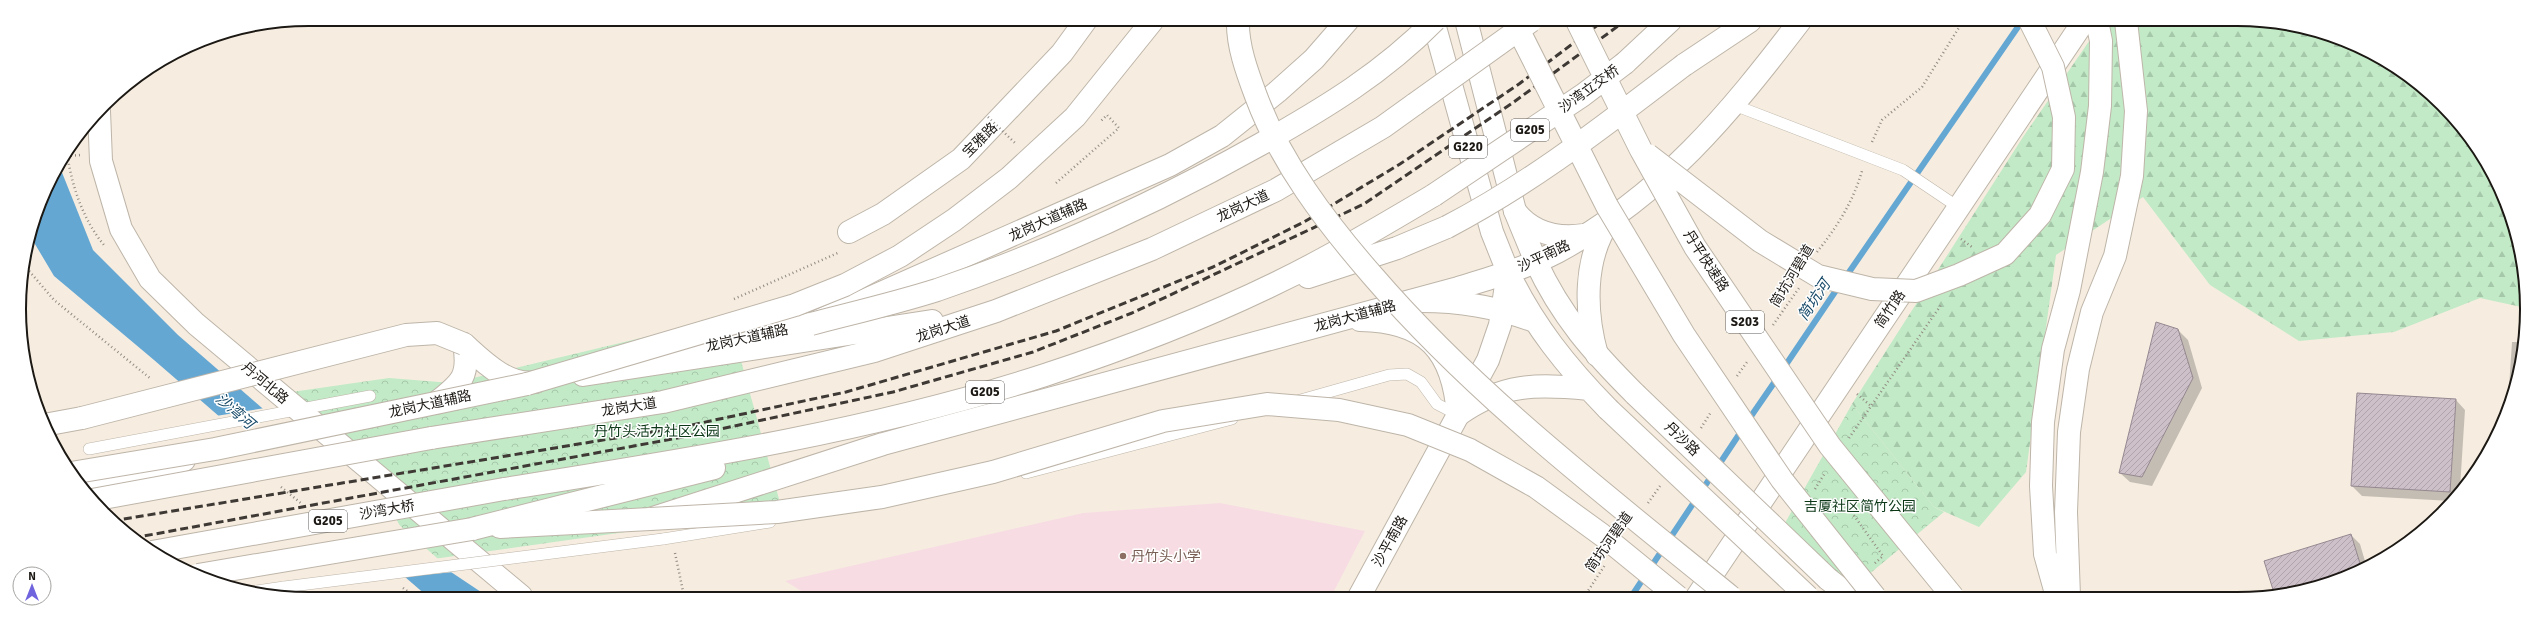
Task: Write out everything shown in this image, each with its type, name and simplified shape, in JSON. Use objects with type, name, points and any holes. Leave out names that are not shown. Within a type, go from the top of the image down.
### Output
[{"type":"main road","name":"宝雅路","points":[[846,241],[961,159],[1062,53],[1082,26]]},
{"type":"main road","points":[[527,384],[795,305],[845,285],[900,256],[954,220],[1020,168],[1075,117],[1148,26]]},
{"type":"main road","points":[[1239,26],[1246,70],[1266,122],[1289,165],[1345,244],[1407,316],[1458,368],[1560,458],[1726,592]]},
{"type":"main road","name":"龙岗大道辅路","points":[[78,472],[215,449],[811,324],[1170,165],[1222,136],[1314,58],[1343,26]]},
{"type":"main road","points":[[811,324],[935,290],[1012,262],[1143,206],[1228,163],[1334,102],[1391,60],[1428,26]]},
{"type":"main road","name":"G220","points":[[1436,26],[1492,232],[1508,272]]},
{"type":"main road","name":"G220","points":[[1468,26],[1515,211],[1536,262]]},
{"type":"main road","points":[[1517,26],[1607,206],[1684,335],[1782,480],[1872,592]]},
{"type":"main road","name":"龙岗大道","points":[[99,499],[431,438],[663,402],[874,351],[996,311],[1152,249],[1276,190],[1383,127],[1524,26]]},
{"type":"main road","name":"丹平快速路","points":[[1580,26],[1642,150],[1695,247],[1830,446],[1950,592]]},
{"type":"main road","name":"沙湾立交桥","points":[[1263,289],[1328,257],[1434,195],[1582,95],[1625,63],[1665,26]]},
{"type":"main road","points":[[1263,289],[1336,270],[1397,248],[1446,226],[1495,201],[1571,152],[1684,65],[1742,26]]},
{"type":"main road","name":"沙平南路","points":[[1361,592],[1488,360],[1503,311],[1508,272],[1536,262],[1585,235],[1667,176],[1699,145],[1734,106],[1796,26]]},
{"type":"main road","points":[[1642,150],[1760,241],[1818,276],[1872,289],[1916,291],[1959,276],[2005,254],[2040,215],[2063,169],[2064,117],[2053,67],[2032,26]]},
{"type":"main road","name":"简竹路","points":[[1700,592],[1952,203],[2080,26]]},
{"type":"main road","points":[[2056,592],[2045,554],[2042,486],[2043,422],[2053,349],[2069,290],[2095,143],[2100,106],[2101,41],[2098,26]]},
{"type":"main road","points":[[2069,592],[2066,512],[2069,432],[2078,369],[2092,312],[2115,256],[2132,176],[2136,111],[2127,26]]},
{"type":"main road","name":"丹河北路","points":[[99,119],[101,161],[120,229],[150,279],[196,324],[517,592]]},
{"type":"main road","points":[[1515,211],[1523,221],[1542,232],[1564,236],[1585,235]]},
{"type":"main road","points":[[1597,356],[1589,312],[1590,277],[1597,243],[1613,216]]},
{"type":"main road","name":"丹沙路","points":[[1536,262],[1557,304],[1597,356],[1828,579],[1846,592]]},
{"type":"main road","name":"龙岗大道辅路","points":[[209,573],[472,529],[650,518],[883,444],[1412,301],[1508,272]]},
{"type":"main road","name":"丹沙路","points":[[1508,272],[1545,339],[1589,389],[1608,409],[1804,592]]},
{"type":"main road","name":"G205","points":[[783,442],[883,420],[1044,375],[1195,319],[1263,289]]},
{"type":"main road","points":[[1412,301],[1465,303],[1503,311],[1534,321]]},
{"type":"main road","points":[[51,424],[82,418],[406,335],[437,333],[464,344],[506,377],[527,384],[996,311]]},
{"type":"main road","points":[[1326,324],[1358,320],[1387,322],[1414,331],[1425,338],[1443,357],[1450,369],[1458,415],[1477,402],[1502,391],[1531,386],[1589,389]]},
{"type":"main road","points":[[436,403],[458,385],[467,362],[464,344]]},
{"type":"main road","points":[[650,518],[777,512],[882,497],[993,472],[1163,421],[1267,404],[1281,405],[1339,410],[1408,425],[1470,450],[1536,487],[1602,535],[1673,592]]},
{"type":"main road","points":[[472,529],[715,467],[783,442]]},
{"type":"main road","name":"沙湾大桥","points":[[161,550],[504,489],[783,442]]},
{"type":"main road","points":[[93,492],[215,449]]},
{"type":"lane","points":[[1734,106],[1903,170],[1952,203]]},
{"type":"lane","points":[[268,589],[667,538],[919,499],[1107,453],[1389,375],[1407,374],[1421,382],[1437,404],[1458,415]]},
{"type":"lane","points":[[89,449],[370,396]]},
{"type":"path","name":"简坑河碧道","points":[[1813,259],[1838,225],[1857,189],[1866,156],[1882,120],[1922,87],[1960,26]]},
{"type":"path","points":[[1056,183],[1119,128],[1107,115],[1095,126]]},
{"type":"path","points":[[731,301],[846,241]]},
{"type":"path","name":"简坑河碧道","points":[[1770,330],[1801,284]]},
{"type":"path","points":[[1847,441],[1942,304]]},
{"type":"path","points":[[1733,382],[1752,356]]},
{"type":"path","points":[[1698,432],[1715,407]]},
{"type":"path","points":[[1813,492],[1830,466]]},
{"type":"path","name":"简坑河碧道","points":[[1644,509],[1662,483]]},
{"type":"path","points":[[667,538],[683,592]]},
{"type":"path","name":"简坑河碧道","points":[[1587,592],[1608,560]]},
{"type":"shaded area","name":"丹竹头小学","points":[[1220,503],[1365,531],[1334,592],[803,592],[785,581],[1083,513]]},
{"type":"green space","points":[[2100,26],[2237,26],[2274,28],[2292,31],[2328,41],[2362,55],[2409,84],[2424,96],[2450,122],[2462,137],[2491,184],[2505,218],[2515,254],[2518,272],[2520,307],[2480,298],[2394,332],[2299,341],[2210,285],[2143,197],[2056,255],[2026,472],[1979,527],[1934,507],[1852,404],[2023,137]]},
{"type":"green space","name":"丹竹头活力社区公园","points":[[729,317],[782,510],[419,561],[375,480],[278,394],[389,378],[452,383]]},
{"type":"green space","name":"吉厦社区简竹公园","points":[[1852,404],[1934,507],[1944,512],[1850,590],[1785,523]]},
{"type":"water","name":"沙湾河","points":[[62,172],[93,250],[178,335],[451,572],[481,592],[422,592],[154,360],[54,276],[34,243],[41,218]]},
{"type":"pier","points":[[265,408],[454,572],[401,577],[216,416]]},
{"type":"building","points":[[2156,322],[2178,329],[2193,378],[2142,477],[2119,473]]},
{"type":"building","points":[[2357,393],[2456,399],[2450,492],[2351,486]]},
{"type":"building","points":[[2351,534],[2360,564],[2328,577],[2292,587],[2273,590],[2264,561]]},
{"type":"waterway","name":"简坑河","points":[[1845,278],[2019,26]]},
{"type":"waterway","name":"简坑河","points":[[1783,369],[1839,286]]},
{"type":"waterway","name":"简坑河","points":[[1747,422],[1778,377]]},
{"type":"waterway","name":"简坑河","points":[[1634,592],[1742,430]]},
{"type":"railway","points":[[120,520],[682,427],[846,392],[1056,331],[1213,267],[1304,222],[1400,164],[1519,84],[1596,26]]},
{"type":"railway","points":[[141,537],[683,437],[893,392],[1033,352],[1132,313],[1364,204],[1511,104],[1618,26]]},
{"type":"place","name":"丹竹头小学","points":[[1123,556]]}]
